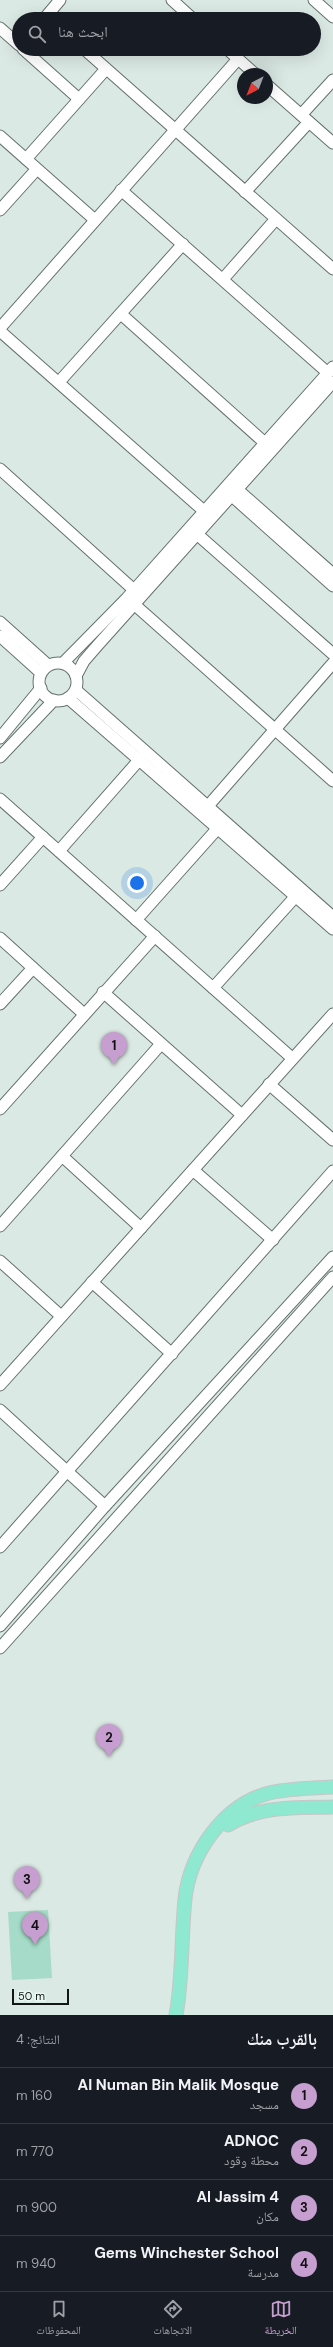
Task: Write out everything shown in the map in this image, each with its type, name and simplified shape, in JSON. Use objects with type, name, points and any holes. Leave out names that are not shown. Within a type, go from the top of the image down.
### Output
[{"type":"main road","points":[[178,2012],[188,1884],[195,1860],[206,1842],[234,1812],[268,1794],[333,1788]]},
{"type":"main road","points":[[206,1842],[238,1819],[269,1808],[333,1807]]},
{"type":"street","points":[[51,12],[60,0]]},
{"type":"street","points":[[172,0],[185,12]]},
{"type":"street","points":[[314,0],[333,17]]},
{"type":"street","points":[[0,28],[12,39]]},
{"type":"street","points":[[31,56],[79,98]]},
{"type":"street","points":[[92,56],[333,269]]},
{"type":"street","points":[[236,56],[249,68]]},
{"type":"street","points":[[204,511],[0,329],[238,58]]},
{"type":"street","points":[[26,159],[106,69]]},
{"type":"street","points":[[246,192],[333,80]]},
{"type":"street","points":[[273,90],[333,143]]},
{"type":"street","points":[[0,136],[36,170],[95,220]]},
{"type":"street","points":[[2,205],[36,170]]},
{"type":"street","points":[[122,190],[331,374]]},
{"type":"street","points":[[222,279],[276,219]]},
{"type":"street","points":[[59,382],[122,314],[183,244]]},
{"type":"street","points":[[122,314],[265,443]]},
{"type":"street","points":[[45,669],[63,663],[134,590],[265,443],[331,374]]},
{"type":"street","points":[[72,694],[76,676],[84,661],[235,493],[331,374]]},
{"type":"street","points":[[0,469],[134,590]]},
{"type":"street","points":[[235,493],[273,527],[333,586]]},
{"type":"street","points":[[273,527],[333,574]]},
{"type":"street","points":[[198,535],[333,654]]},
{"type":"street","points":[[135,605],[333,781]]},
{"type":"street","points":[[0,622],[45,669]]},
{"type":"street","points":[[0,636],[45,669]]},
{"type":"street","points":[[63,663],[72,668],[76,676]]},
{"type":"street","points":[[208,806],[333,664]]},
{"type":"street","points":[[0,738],[41,688],[45,669]]},
{"type":"street","points":[[41,688],[46,696],[54,700]]},
{"type":"street","points":[[0,757],[54,700],[72,694]]},
{"type":"street","points":[[72,694],[140,759],[333,929]]},
{"type":"street","points":[[72,694],[208,806],[333,917]]},
{"type":"street","points":[[59,851],[140,759]]},
{"type":"street","points":[[0,799],[292,1058]]},
{"type":"street","points":[[136,920],[218,828]]},
{"type":"street","points":[[0,885],[43,837]]},
{"type":"street","points":[[213,988],[296,896]]},
{"type":"street","points":[[0,1109],[155,936]]},
{"type":"street","points":[[0,938],[84,1014]]},
{"type":"street","points":[[0,1004],[33,968]]},
{"type":"street","points":[[104,992],[161,1044],[242,1114]]},
{"type":"street","points":[[0,1385],[333,1014]]},
{"type":"street","points":[[0,1226],[161,1044]]},
{"type":"street","points":[[269,1084],[333,1140]]},
{"type":"street","points":[[62,1156],[141,1228]]},
{"type":"street","points":[[192,1170],[272,1240]]},
{"type":"street","points":[[0,1547],[333,1171]]},
{"type":"street","points":[[0,1626],[105,1506],[333,1258]]},
{"type":"street","points":[[0,1261],[61,1316]]},
{"type":"street","points":[[0,1648],[333,1277]]},
{"type":"street","points":[[92,1282],[172,1354]]},
{"type":"street","points":[[211,1414],[204,1414],[200,1408],[221,1384],[227,1373]]},
{"type":"street","points":[[0,1410],[105,1506]]},
{"type":"street","points":[[159,1470],[167,1453],[182,1436],[182,1431],[176,1429]]},
{"type":"green space","points":[[48,1910],[52,1978],[12,1980],[8,1912]]},
{"type":"place","name":"Al Numan Bin Malik Mosque","points":[[114,1065]]},
{"type":"place","name":"ADNOC","points":[[109,1757]]},
{"type":"place","name":"Al Jassim 4","points":[[27,1899]]},
{"type":"place","name":"Gems Winchester School","points":[[35,1945]]}]
